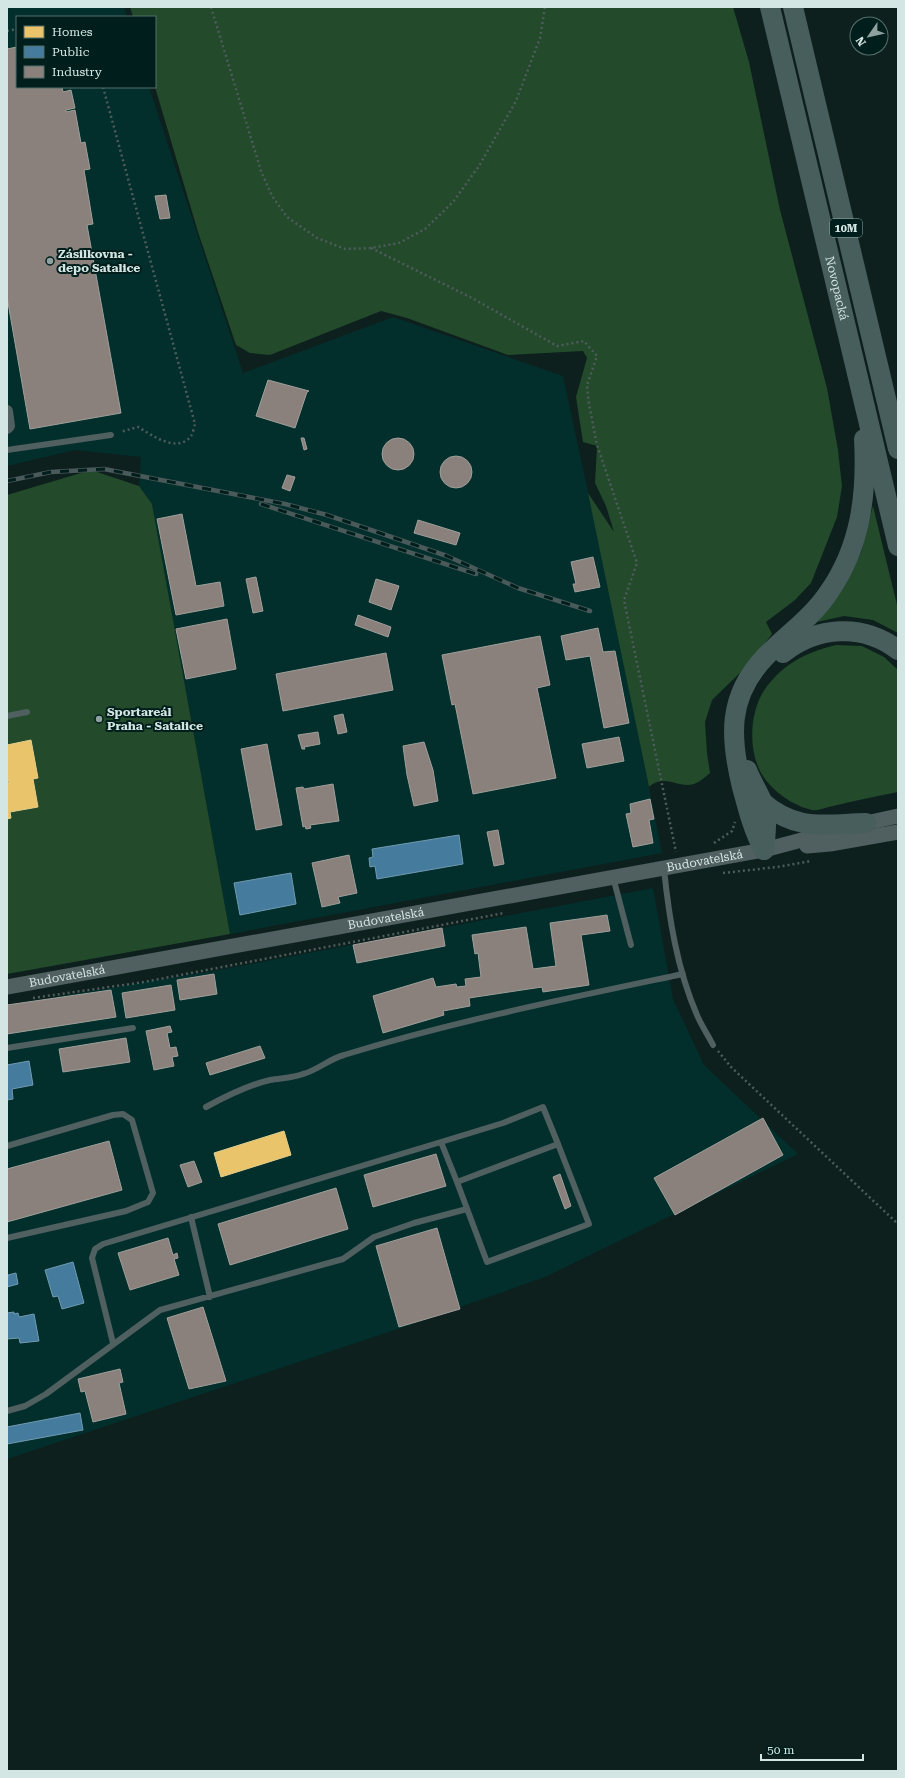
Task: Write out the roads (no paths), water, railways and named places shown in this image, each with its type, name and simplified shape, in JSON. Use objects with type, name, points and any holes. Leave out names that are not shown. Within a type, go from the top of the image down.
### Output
[{"type":"highway","name":"Novopacká","points":[[770,7],[898,546]]},
{"type":"highway","name":"Novopacká","points":[[793,7],[898,448]]},
{"type":"highway","points":[[764,850],[751,822],[736,763],[734,737],[738,704],[744,686],[765,657],[802,624],[829,592],[850,552],[859,522],[864,497],[865,476],[860,382]]},
{"type":"highway","points":[[764,850],[767,830],[766,818],[761,801],[747,770],[742,739],[743,722],[752,692],[769,665],[789,648],[799,642],[830,632],[844,630],[866,633],[878,638],[898,650]]},
{"type":"highway","points":[[761,801],[781,816],[803,824],[866,823]]},
{"type":"street","points":[[7,411],[9,426],[7,428]]},
{"type":"street","name":"Budovatelská","points":[[7,988],[764,850],[898,816]]},
{"type":"street","name":"Budovatelská","points":[[764,850],[830,844],[898,832]]},
{"type":"lane","points":[[7,450],[110,435]]},
{"type":"lane","points":[[7,716],[27,712]]},
{"type":"lane","points":[[664,868],[668,910],[683,974],[697,1016],[713,1045]]},
{"type":"lane","points":[[614,877],[631,945]]},
{"type":"lane","points":[[206,1106],[227,1095],[256,1084],[269,1080],[301,1075],[342,1055],[417,1034],[555,1000],[683,974]]},
{"type":"lane","points":[[7,1048],[133,1028]]},
{"type":"lane","points":[[113,1343],[92,1258],[95,1249],[103,1244],[441,1142],[503,1122],[543,1107],[589,1224],[487,1262],[441,1142]]},
{"type":"lane","points":[[7,1146],[112,1115],[123,1114],[132,1120],[153,1193],[148,1202],[126,1211],[7,1238]]},
{"type":"lane","points":[[457,1182],[558,1144]]},
{"type":"lane","points":[[7,1411],[25,1406],[46,1394],[113,1343],[160,1310],[343,1259],[374,1237],[414,1223],[467,1209]]},
{"type":"lane","points":[[191,1217],[210,1297]]},
{"type":"railway","points":[[7,481],[51,472],[104,469],[285,504],[327,515],[447,556],[518,588],[590,611]]},
{"type":"railway","points":[[261,504],[476,574]]},
{"type":"place","name":"Zásilkovna - depo Satalice","points":[[50,261]]},
{"type":"place","name":"Sportareál Praha - Satalice","points":[[99,719]]}]
